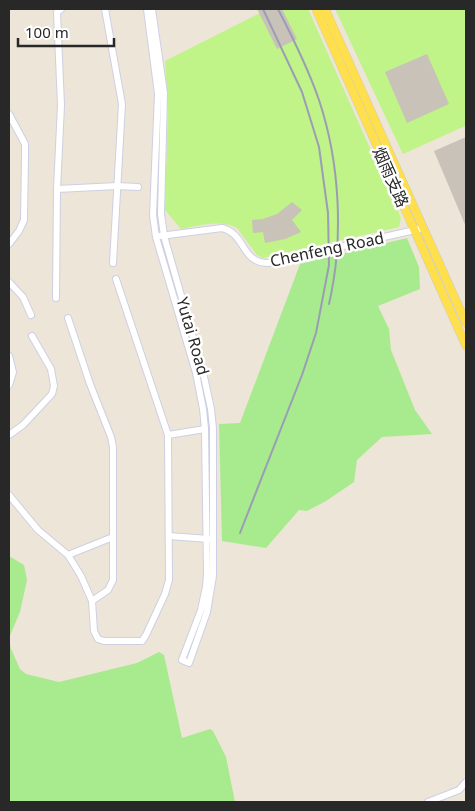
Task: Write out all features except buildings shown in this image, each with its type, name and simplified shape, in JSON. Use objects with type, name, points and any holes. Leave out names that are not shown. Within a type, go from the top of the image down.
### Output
[{"type":"main road","name":"烟雨支路","points":[[316,9],[466,346]]},
{"type":"main road","name":"烟雨支路","points":[[325,9],[466,322]]},
{"type":"street","points":[[56,298],[57,189],[61,104],[57,12],[61,9]]},
{"type":"street","points":[[105,9],[122,104],[113,263]]},
{"type":"street","name":"Yutai Road","points":[[147,9],[158,94],[153,215],[156,237],[196,373],[203,410],[209,539],[214,576],[207,612],[186,662]]},
{"type":"street","name":"Yutai Road","points":[[152,9],[164,93],[161,214],[164,236],[203,372],[211,409],[209,539]]},
{"type":"street","points":[[9,114],[25,144],[24,220],[19,231],[9,244]]},
{"type":"street","points":[[57,189],[117,186],[138,187]]},
{"type":"street","name":"Chenfeng Road","points":[[156,237],[222,228],[237,236],[249,256],[260,263],[268,263],[424,228]]},
{"type":"street","points":[[9,495],[38,530],[68,555],[81,576],[92,601],[94,631],[98,639],[104,642],[142,641],[165,594],[169,580],[168,434],[116,278]]},
{"type":"street","points":[[9,282],[23,297],[31,315]]},
{"type":"street","points":[[68,318],[113,447],[113,580],[108,590],[92,601]]},
{"type":"street","points":[[9,435],[23,425],[52,394],[54,386],[51,369],[32,336]]},
{"type":"street","points":[[9,356],[13,372],[9,385]]},
{"type":"street","points":[[168,434],[205,429]]},
{"type":"street","points":[[169,536],[209,539]]},
{"type":"street","points":[[68,555],[113,537]]},
{"type":"street","points":[[428,802],[460,790],[466,782]]},
{"type":"green space","points":[[268,9],[308,9],[401,218],[399,227],[263,258],[257,255],[237,228],[230,225],[217,224],[181,229],[165,210],[168,109],[165,61]]},
{"type":"green space","points":[[335,9],[466,9],[466,129],[465,126],[403,154]]},
{"type":"green space","points":[[407,238],[419,267],[420,289],[378,306],[389,329],[391,350],[415,410],[432,434],[382,437],[357,460],[354,482],[307,511],[299,510],[266,548],[222,541],[219,424],[240,423],[300,264]]},
{"type":"green space","points":[[9,556],[24,565],[27,580],[20,612],[9,638]]},
{"type":"green space","points":[[9,638],[11,649],[20,669],[26,674],[59,682],[137,663],[159,652],[164,655],[182,738],[210,729],[213,731],[226,757],[235,802],[9,802]]},
{"type":"railway","points":[[240,533],[302,375],[316,333],[329,265],[328,213],[319,147],[302,92],[263,9]]},
{"type":"railway","points":[[278,9],[315,88],[332,149],[338,201],[338,228],[337,254],[329,304]]}]
